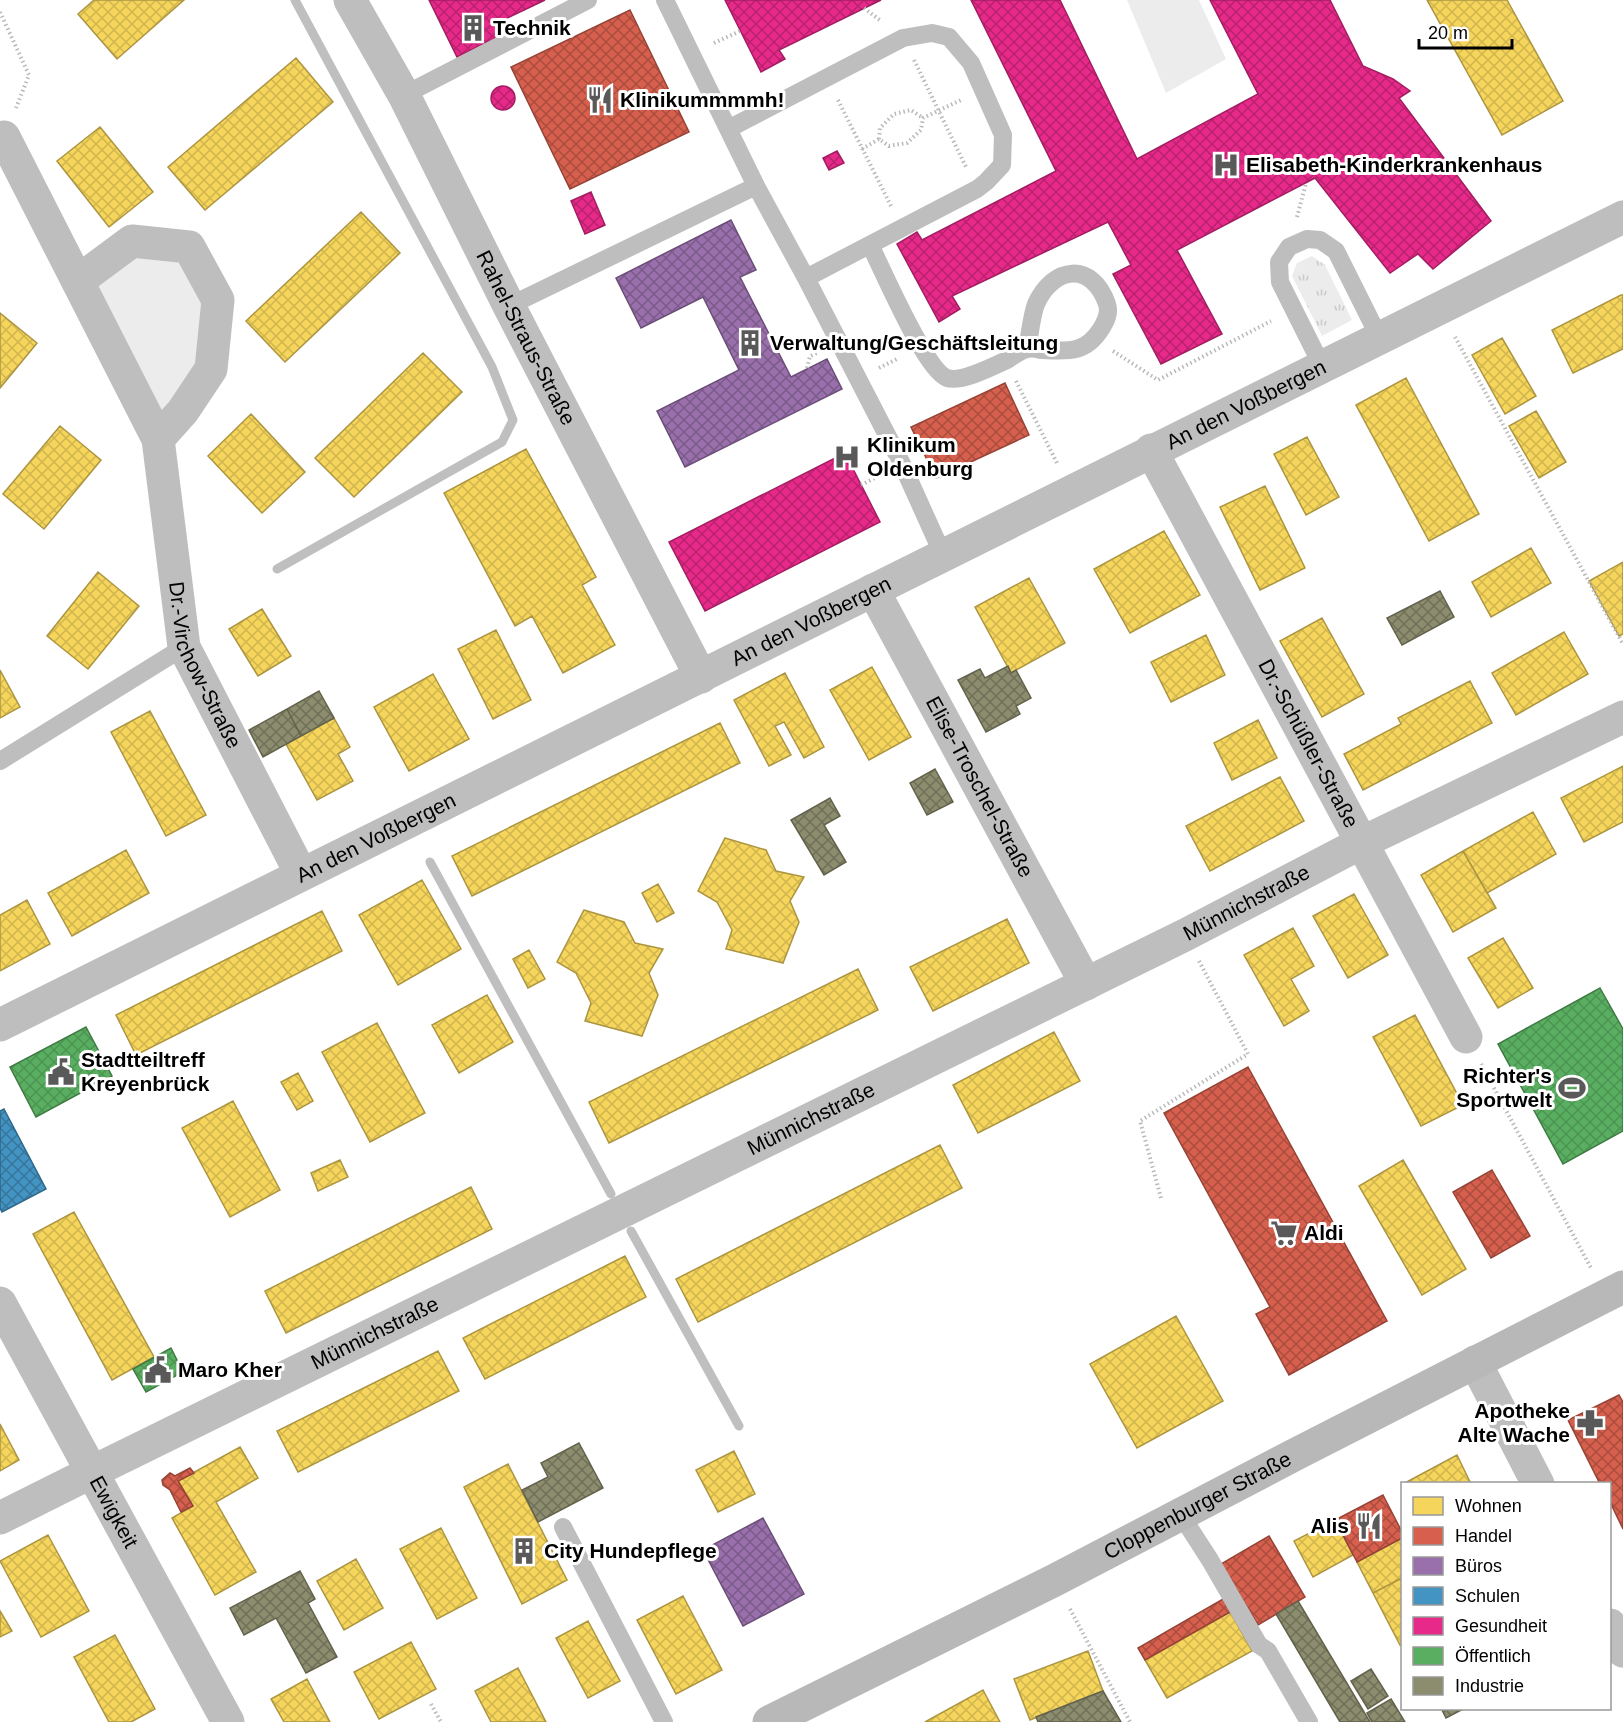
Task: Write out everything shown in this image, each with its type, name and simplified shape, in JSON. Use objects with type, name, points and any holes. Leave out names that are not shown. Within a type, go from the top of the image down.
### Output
[{"type":"main road","name":"Cloppenburger Straße","points":[[769,1722],[1055,1580],[1614,1291]]},
{"type":"street","name":"Rahel-Straus-Straße","points":[[350,0],[404,95],[509,306],[701,677]]},
{"type":"street","name":"Dr.-Virchow-Straße","points":[[4,137],[158,439],[184,647],[301,874]]},
{"type":"street","name":"An den Voßbergen","points":[[0,1024],[1623,217]]},
{"type":"street","points":[[78,281],[132,241],[189,247],[218,300],[211,369],[183,411],[158,439]]},
{"type":"street","name":"Dr.-Schüßler-Straße","points":[[1151,450],[1466,1037]]},
{"type":"street","name":"Elise-Troschel-Straße","points":[[873,590],[1086,984]]},
{"type":"street","name":"Münnichstraße","points":[[0,1518],[1185,936],[1361,843],[1623,717]]},
{"type":"street","name":"Ewigkeit","points":[[0,1303],[228,1722]]},
{"type":"street","points":[[1475,1362],[1537,1482]]},
{"type":"street","points":[[1611,1627],[1623,1652]]},
{"type":"lane","points":[[404,95],[588,0]]},
{"type":"lane","points":[[665,0],[756,186],[859,378],[902,464],[943,555]]},
{"type":"lane","points":[[728,129],[914,34],[932,33],[949,37],[970,63],[1003,135],[1002,165],[987,182],[977,189],[806,278]]},
{"type":"lane","points":[[509,306],[756,186]]},
{"type":"lane","points":[[1322,366],[1280,282],[1279,262],[1289,247],[1307,239],[1320,240],[1336,251],[1379,337]]},
{"type":"lane","points":[[870,245],[921,347],[937,370],[947,378],[961,379],[1005,361],[1027,349],[1074,351],[1095,339],[1107,320],[1108,308],[1104,296],[1093,281],[1083,274],[1071,272],[1050,283],[1036,306],[1027,349]]},
{"type":"lane","points":[[0,761],[184,647]]},
{"type":"lane","points":[[1181,1515],[1259,1645],[1268,1651],[1309,1722]]},
{"type":"lane","points":[[563,1527],[664,1722]]},
{"type":"path","points":[[0,12],[29,75],[4,137]]},
{"type":"path","points":[[903,38],[977,189]]},
{"type":"path","points":[[827,77],[902,229]]},
{"type":"path","points":[[923,118],[982,90]]},
{"type":"path","points":[[879,139],[880,128],[894,114],[911,110],[923,118]]},
{"type":"path","points":[[879,139],[889,146],[907,143],[921,130],[923,118]]},
{"type":"path","points":[[862,149],[879,139]]},
{"type":"path","points":[[1438,308],[1623,644]]},
{"type":"path","points":[[1095,339],[1158,380],[1293,310]]},
{"type":"path","points":[[859,378],[921,347]]},
{"type":"path","points":[[1005,361],[1070,491]]},
{"type":"path","points":[[1161,1198],[1140,1121],[1248,1054],[1185,936]]},
{"type":"path","points":[[1466,1037],[1614,1291]]},
{"type":"path","points":[[1055,1580],[1130,1722]]},
{"type":"path","points":[[431,1704],[441,1722]]},
{"type":"green space","points":[[1127,0],[1199,0],[1226,59],[1166,93]]},
{"type":"green space","points":[[132,241],[189,247],[218,300],[211,369],[158,439],[78,281]]},
{"type":"green space","points":[[1312,256],[1325,265],[1352,320],[1322,336],[1292,276],[1297,263]]},
{"type":"building: Wohnen","points":[[94,0],[184,0],[117,59],[78,14]]},
{"type":"building: Wohnen","points":[[1427,0],[1507,0],[1563,101],[1502,135]]},
{"type":"building: Wohnen","points":[[296,58],[333,102],[205,210],[168,167]]},
{"type":"building: Wohnen","points":[[100,127],[153,192],[109,227],[57,161]]},
{"type":"building: Wohnen","points":[[361,212],[400,253],[285,362],[246,321]]},
{"type":"building: Wohnen","points":[[1623,295],[1623,349],[1573,373],[1552,330]]},
{"type":"building: Wohnen","points":[[0,313],[37,343],[0,388]]},
{"type":"building: Wohnen","points":[[1502,338],[1536,396],[1505,414],[1472,355]]},
{"type":"building: Wohnen","points":[[423,353],[462,392],[354,497],[315,458]]},
{"type":"building: Wohnen","points":[[1406,378],[1479,514],[1429,541],[1356,405]]},
{"type":"building: Wohnen","points":[[1536,411],[1566,462],[1539,478],[1509,426]]},
{"type":"building: Wohnen","points":[[251,414],[305,472],[262,513],[208,456]]},
{"type":"building: Wohnen","points":[[60,426],[101,460],[44,529],[3,494]]},
{"type":"building: Wohnen","points":[[1307,437],[1339,497],[1306,515],[1274,454]]},
{"type":"building: Wohnen","points":[[526,449],[596,577],[582,585],[615,645],[563,673],[532,616],[515,626],[444,493]]},
{"type":"building: Wohnen","points":[[1265,486],[1305,568],[1260,590],[1220,507]]},
{"type":"building: Wohnen","points":[[1164,531],[1200,595],[1130,633],[1094,569]]},
{"type":"building: Wohnen","points":[[1531,548],[1551,583],[1491,617],[1472,582]]},
{"type":"building: Wohnen","points":[[1623,562],[1623,634],[1619,636],[1589,581]]},
{"type":"building: Wohnen","points":[[98,572],[139,606],[88,669],[47,636]]},
{"type":"building: Wohnen","points":[[1029,578],[1065,643],[1011,673],[975,607]]},
{"type":"building: Wohnen","points":[[262,609],[291,656],[258,676],[229,629]]},
{"type":"building: Wohnen","points":[[1322,618],[1364,694],[1322,717],[1280,641]]},
{"type":"building: Wohnen","points":[[496,630],[531,700],[493,719],[458,649]]},
{"type":"building: Wohnen","points":[[1564,632],[1588,674],[1516,715],[1492,673]]},
{"type":"building: Wohnen","points":[[1206,635],[1225,675],[1171,702],[1151,662]]},
{"type":"building: Wohnen","points":[[872,667],[911,737],[869,760],[830,690]]},
{"type":"building: Wohnen","points":[[0,670],[20,707],[0,718]]},
{"type":"building: Wohnen","points":[[785,673],[824,747],[804,758],[784,722],[775,726],[791,755],[769,766],[734,700]]},
{"type":"building: Wohnen","points":[[433,674],[469,739],[409,771],[374,707]]},
{"type":"building: Wohnen","points":[[1470,681],[1492,723],[1363,790],[1344,754],[1401,724],[1398,718]]},
{"type":"building: Wohnen","points":[[150,711],[206,815],[166,836],[111,732]]},
{"type":"building: Wohnen","points":[[334,718],[350,747],[338,754],[353,781],[317,800],[286,744]]},
{"type":"building: Wohnen","points":[[1258,720],[1277,758],[1232,780],[1214,743]]},
{"type":"building: Wohnen","points":[[720,723],[740,763],[472,896],[452,856]]},
{"type":"building: Wohnen","points":[[1623,766],[1623,822],[1584,842],[1561,798]]},
{"type":"building: Wohnen","points":[[1280,777],[1304,821],[1210,871],[1186,826]]},
{"type":"building: Wohnen","points":[[1533,812],[1556,854],[1487,893],[1463,851]]},
{"type":"building: Wohnen","points":[[725,838],[766,850],[776,871],[804,877],[790,901],[799,922],[783,963],[726,949],[732,930],[717,902],[698,891]]},
{"type":"building: Wohnen","points":[[126,850],[149,893],[72,936],[48,893]]},
{"type":"building: Wohnen","points":[[1463,851],[1496,908],[1453,932],[1421,875]]},
{"type":"building: Wohnen","points":[[422,880],[461,949],[398,985],[359,915]]},
{"type":"building: Wohnen","points":[[658,884],[674,913],[657,922],[642,893]]},
{"type":"building: Wohnen","points":[[1354,894],[1388,955],[1348,978],[1313,916]]},
{"type":"building: Wohnen","points":[[27,900],[50,944],[0,971],[0,915]]},
{"type":"building: Wohnen","points":[[584,910],[624,922],[635,943],[663,949],[649,973],[658,995],[642,1036],[585,1021],[591,1003],[576,973],[557,962]]},
{"type":"building: Wohnen","points":[[322,911],[342,951],[136,1055],[116,1015]]},
{"type":"building: Wohnen","points":[[1007,919],[1029,963],[933,1011],[910,967]]},
{"type":"building: Wohnen","points":[[1293,928],[1314,966],[1291,979],[1309,1011],[1284,1026],[1244,955]]},
{"type":"building: Wohnen","points":[[1503,938],[1533,988],[1498,1008],[1468,958]]},
{"type":"building: Wohnen","points":[[529,950],[545,979],[528,988],[513,959]]},
{"type":"building: Wohnen","points":[[858,969],[878,1010],[609,1143],[589,1102]]},
{"type":"building: Wohnen","points":[[487,995],[513,1042],[459,1073],[432,1025]]},
{"type":"building: Wohnen","points":[[1415,1015],[1463,1105],[1421,1126],[1373,1037]]},
{"type":"building: Wohnen","points":[[377,1023],[425,1113],[370,1142],[322,1052]]},
{"type":"building: Wohnen","points":[[1054,1032],[1080,1081],[978,1133],[953,1085]]},
{"type":"building: Wohnen","points":[[298,1073],[313,1101],[297,1110],[281,1082]]},
{"type":"building: Wohnen","points":[[233,1101],[280,1190],[230,1217],[182,1128]]},
{"type":"building: Wohnen","points":[[940,1145],[962,1188],[698,1322],[676,1279]]},
{"type":"building: Wohnen","points":[[340,1160],[348,1177],[318,1191],[311,1173]]},
{"type":"building: Wohnen","points":[[1403,1160],[1466,1269],[1422,1295],[1359,1186]]},
{"type":"building: Wohnen","points":[[471,1187],[492,1229],[286,1333],[265,1291]]},
{"type":"building: Wohnen","points":[[74,1212],[154,1357],[112,1380],[33,1234]]},
{"type":"building: Wohnen","points":[[625,1256],[646,1297],[485,1379],[463,1338]]},
{"type":"building: Wohnen","points":[[1176,1316],[1223,1401],[1137,1448],[1090,1364]]},
{"type":"building: Wohnen","points":[[438,1351],[459,1391],[298,1472],[277,1431]]},
{"type":"building: Wohnen","points":[[0,1424],[19,1460],[0,1471]]},
{"type":"building: Wohnen","points":[[240,1447],[258,1478],[216,1502],[256,1572],[215,1595],[172,1518],[193,1506],[178,1481]]},
{"type":"building: Wohnen","points":[[734,1451],[755,1494],[718,1512],[696,1470]]},
{"type":"building: Wohnen","points":[[1457,1455],[1470,1482],[1407,1482]]},
{"type":"building: Wohnen","name":"City Hundepflege","points":[[508,1464],[567,1580],[522,1604],[464,1487]]},
{"type":"building: Wohnen","points":[[1335,1520],[1353,1555],[1313,1577],[1294,1541]]},
{"type":"building: Wohnen","points":[[441,1528],[477,1598],[437,1619],[400,1549]]},
{"type":"building: Wohnen","points":[[48,1535],[89,1611],[41,1637],[0,1561]]},
{"type":"building: Wohnen","points":[[1401,1539],[1401,1579],[1373,1593],[1357,1562]]},
{"type":"building: Wohnen","points":[[356,1559],[383,1608],[344,1630],[317,1581]]},
{"type":"building: Wohnen","points":[[1401,1579],[1401,1644],[1400,1645],[1373,1593]]},
{"type":"building: Wohnen","points":[[683,1596],[722,1670],[676,1694],[637,1620]]},
{"type":"building: Wohnen","points":[[0,1611],[12,1631],[0,1637]]},
{"type":"building: Wohnen","points":[[1230,1612],[1252,1651],[1167,1698],[1145,1660]]},
{"type":"building: Wohnen","points":[[588,1621],[620,1681],[588,1698],[556,1638]]},
{"type":"building: Wohnen","points":[[115,1635],[155,1709],[131,1722],[109,1722],[74,1657]]},
{"type":"building: Wohnen","points":[[411,1642],[436,1689],[379,1719],[354,1672]]},
{"type":"building: Wohnen","points":[[1088,1651],[1103,1691],[1030,1720],[1014,1679]]},
{"type":"building: Wohnen","points":[[518,1668],[546,1722],[491,1722],[475,1691]]},
{"type":"building: Wohnen","points":[[307,1679],[330,1722],[284,1722],[271,1699]]},
{"type":"building: Wohnen","points":[[983,1690],[1000,1722],[925,1722]]},
{"type":"building: Handel","name":"Klinikummmmh!","points":[[630,10],[689,132],[570,189],[511,67]]},
{"type":"building: Handel","points":[[1005,383],[1029,435],[936,478],[911,427]]},
{"type":"building: Handel","name":"Aldi","points":[[1248,1067],[1387,1321],[1289,1375],[1256,1314],[1270,1307],[1164,1113]]},
{"type":"building: Handel","points":[[1492,1170],[1530,1236],[1491,1258],[1453,1192]]},
{"type":"building: Handel","points":[[1619,1395],[1623,1402],[1623,1529],[1611,1504],[1611,1482],[1599,1482],[1568,1420]]},
{"type":"building: Handel","points":[[190,1468],[194,1473],[178,1481],[193,1506],[181,1512],[162,1480],[170,1473],[175,1476]]},
{"type":"building: Handel","name":"Alis","points":[[1383,1495],[1401,1530],[1401,1539],[1357,1562],[1335,1520]]},
{"type":"building: Handel","points":[[1269,1536],[1305,1597],[1258,1625],[1221,1564]]},
{"type":"building: Handel","points":[[1223,1599],[1230,1612],[1145,1660],[1138,1648]]},
{"type":"building: Büros","name":"Verwaltung/Geschäftsleitung","points":[[731,220],[756,270],[740,277],[791,377],[827,359],[842,389],[685,467],[657,411],[739,370],[703,297],[641,328],[616,278]]},
{"type":"building: Büros","points":[[763,1518],[804,1594],[743,1626],[703,1550]]},
{"type":"building: Schulen","points":[[4,1109],[46,1189],[2,1212],[0,1208],[0,1111]]},
{"type":"building: Gesundheit","name":"Technik","points":[[429,0],[545,0],[499,22],[506,33],[457,57]]},
{"type":"building: Gesundheit","points":[[725,0],[881,0],[779,50],[785,59],[761,72]]},
{"type":"building: Gesundheit","points":[[971,0],[1060,0],[1137,159],[1258,94],[1210,0],[1330,0],[1363,66],[1393,79],[1410,91],[1399,98],[1491,221],[1433,269],[1418,254],[1390,273],[1315,178],[1177,250],[1222,334],[1161,364],[1113,274],[1131,265],[1108,222],[952,296],[960,309],[939,322],[897,244],[917,232],[922,240],[1056,171]]},
{"type":"building: Gesundheit","points":[[503,86],[512,89],[515,98],[512,107],[503,110],[494,107],[491,98],[494,89]]},
{"type":"building: Gesundheit","points":[[837,151],[844,163],[829,170],[823,158]]},
{"type":"building: Gesundheit","points":[[591,192],[605,225],[585,234],[571,201]]},
{"type":"building: Gesundheit","points":[[845,453],[880,522],[705,611],[669,542]]},
{"type":"building: Öffentlich","name":"Richter's Sportwelt","points":[[1600,988],[1623,1029],[1623,1131],[1563,1164],[1498,1044]]},
{"type":"building: Öffentlich","points":[[86,1027],[112,1076],[36,1117],[10,1067]]},
{"type":"building: Öffentlich","name":"Maro Kher","points":[[171,1348],[183,1372],[146,1392],[133,1369]]},
{"type":"building: Industrie","points":[[1440,591],[1454,617],[1402,645],[1387,618]]},
{"type":"building: Industrie","points":[[1008,666],[1011,673],[1016,670],[1031,698],[1016,706],[1020,714],[986,732],[958,680],[980,669],[985,678]]},
{"type":"building: Industrie","points":[[319,691],[334,718],[301,736],[287,709]]},
{"type":"building: Industrie","points":[[287,709],[301,736],[263,757],[249,730]]},
{"type":"building: Industrie","points":[[935,769],[953,802],[927,815],[910,783]]},
{"type":"building: Industrie","points":[[830,798],[840,816],[824,825],[846,862],[824,875],[791,820]]},
{"type":"building: Industrie","points":[[579,1443],[603,1488],[538,1522],[522,1490],[548,1477],[541,1463]]},
{"type":"building: Industrie","points":[[300,1571],[315,1599],[308,1603],[337,1657],[306,1673],[276,1618],[244,1635],[230,1608]]},
{"type":"building: Industrie","points":[[1298,1601],[1370,1722],[1340,1722],[1276,1614]]},
{"type":"building: Industrie","points":[[1371,1669],[1388,1696],[1368,1709],[1351,1681]]},
{"type":"building: Industrie","points":[[1103,1691],[1121,1722],[1038,1722],[1036,1717]]},
{"type":"building: Industrie","points":[[1391,1699],[1405,1722],[1372,1722],[1367,1713]]},
{"type":"building: Industrie","points":[[1442,1710],[1461,1710],[1446,1718]]},
{"type":"waterway","points":[[277,569],[502,442],[513,420],[492,367],[295,0]]},
{"type":"waterway","points":[[430,862],[611,1194]]},
{"type":"waterway","points":[[631,1231],[739,1426]]},
{"type":"place","name":"Technik","points":[[473,28]]},
{"type":"place","name":"Klinikummmmh!","points":[[600,100]]},
{"type":"place","name":"Elisabeth-Kinderkrankenhaus","points":[[1226,165]]},
{"type":"place","name":"Verwaltung/Geschäftsleitung","points":[[750,343]]},
{"type":"place","name":"Klinikum Oldenburg","points":[[847,457]]},
{"type":"place","name":"Stadtteiltreff Kreyenbrück","points":[[61,1072]]},
{"type":"place","name":"Richter's Sportwelt","points":[[1572,1088]]},
{"type":"place","name":"Aldi","points":[[1284,1233]]},
{"type":"place","name":"Maro Kher","points":[[158,1370]]},
{"type":"place","name":"Apotheke Alte Wache","points":[[1590,1423]]},
{"type":"place","name":"Alis","points":[[1369,1526]]},
{"type":"place","name":"City Hundepflege","points":[[524,1551]]}]
